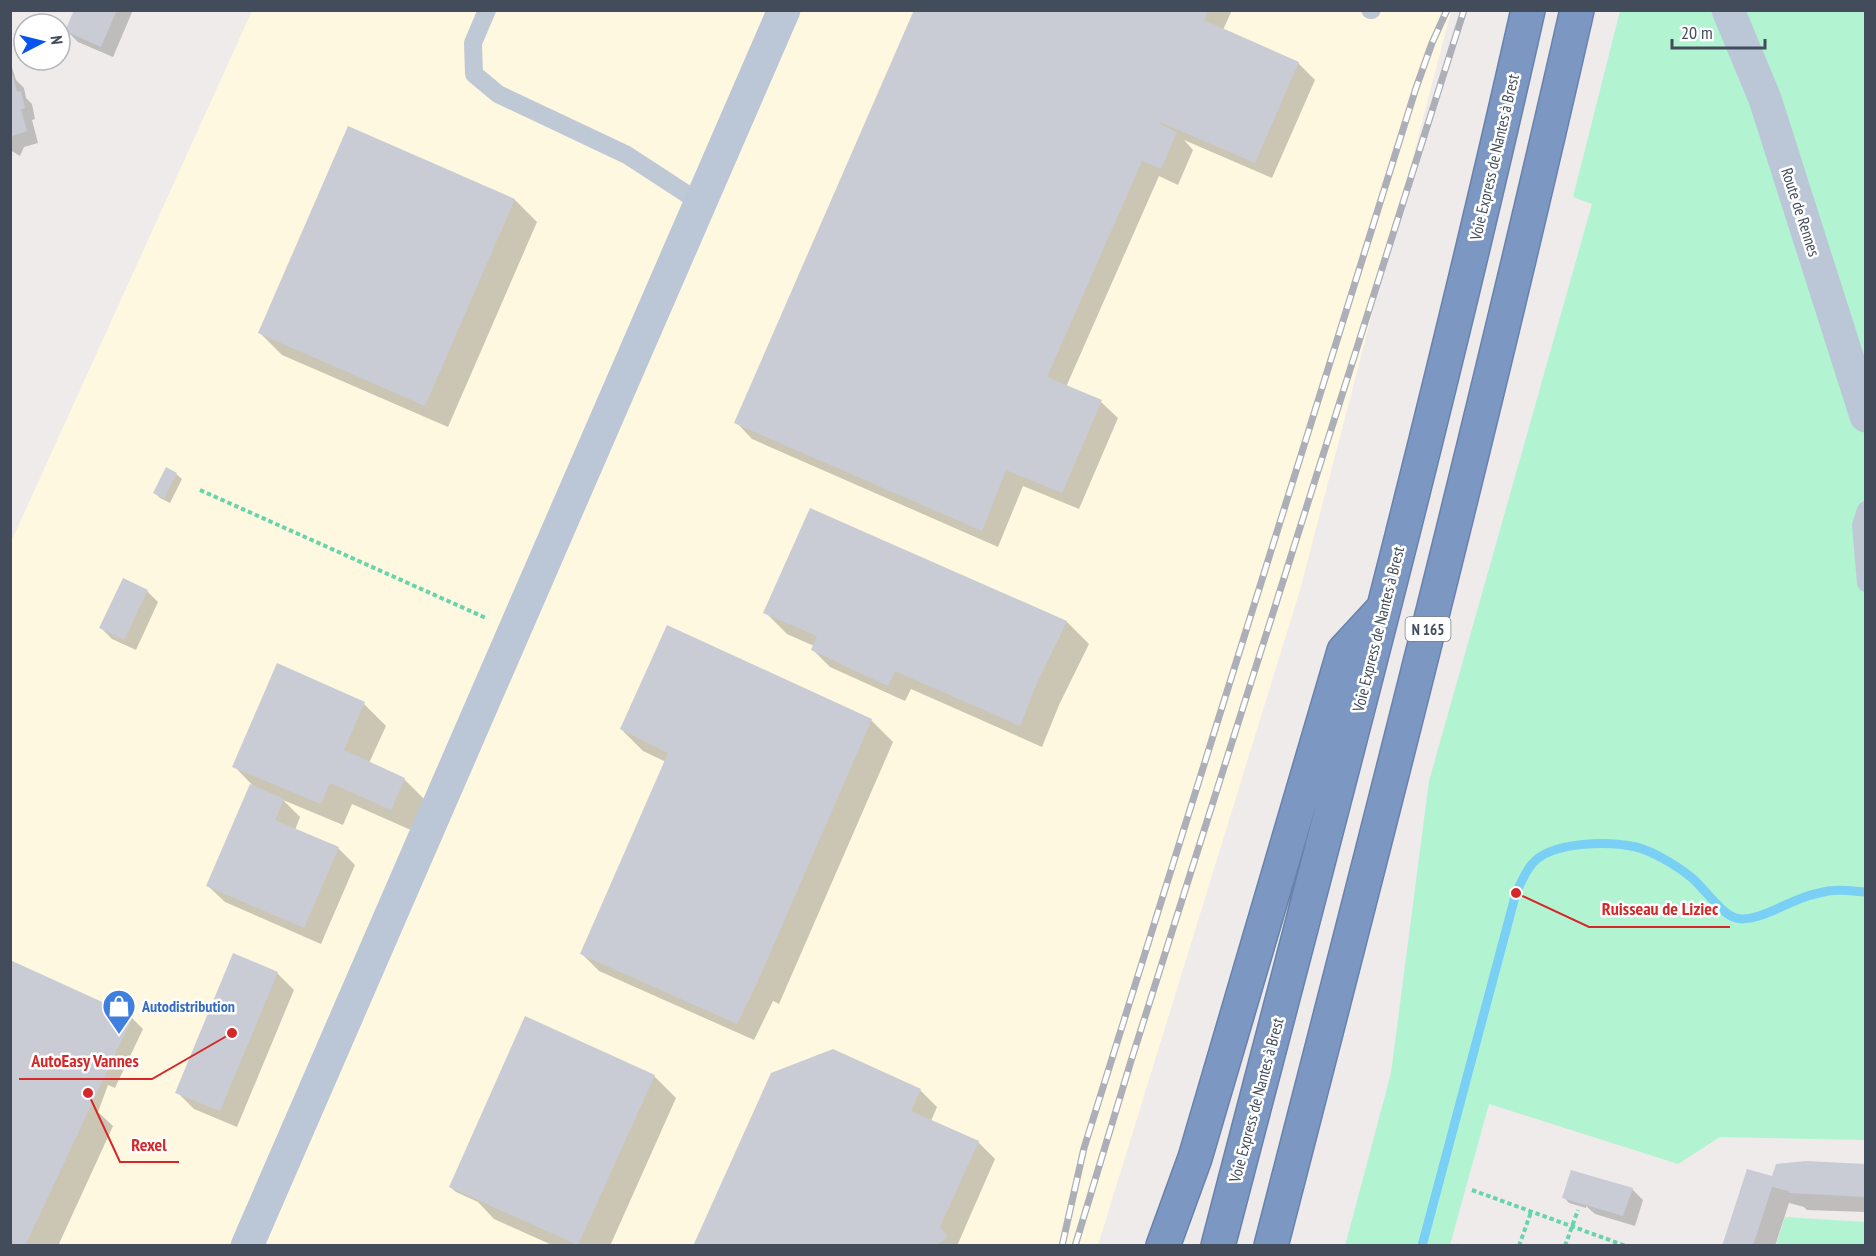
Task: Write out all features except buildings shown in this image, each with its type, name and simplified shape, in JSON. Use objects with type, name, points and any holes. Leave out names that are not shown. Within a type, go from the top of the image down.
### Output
[{"type":"highway","name":"Voie Express de Nantes à Brest","points":[[1218,1245],[1384,607],[1461,296],[1528,10]]},
{"type":"highway","name":"N 165","points":[[1271,1245],[1465,483],[1577,10]]},
{"type":"highway","points":[[1164,1245],[1195,1158],[1268,902],[1344,651],[1384,607]]},
{"type":"main road","points":[[247,1245],[784,10]]},
{"type":"main road","name":"Route de Rennes","points":[[1728,10],[1765,99],[1866,416]]},
{"type":"lane","points":[[487,10],[473,43],[474,74],[498,94],[627,155],[699,202]]},
{"type":"lane","points":[[1866,510],[1862,525],[1866,583]]},
{"type":"path","points":[[200,489],[514,630]]},
{"type":"path","points":[[1472,1190],[1625,1245]]},
{"type":"path","points":[[1565,1245],[1578,1210]]},
{"type":"path","points":[[1519,1245],[1531,1212]]},
{"type":"shaded area","points":[[252,11],[1451,11],[1300,590],[1098,1245],[11,1246],[11,542]]},
{"type":"green space","points":[[1620,11],[1865,11],[1865,1140],[1720,1137],[1678,1164],[1489,1104],[1450,1245],[1345,1246],[1391,1073],[1429,781],[1592,204],[1573,197]]},
{"type":"green space","points":[[1785,1217],[1865,1222],[1865,1245],[1776,1245]]},
{"type":"waterway","points":[[1422,1246],[1516,893],[1532,864],[1541,856],[1566,847],[1581,845],[1611,844],[1643,849],[1692,878],[1730,916],[1743,919],[1759,916],[1812,895],[1832,890],[1864,892]]},
{"type":"railway","points":[[1062,1246],[1084,1148],[1416,88],[1447,10]]},
{"type":"railway","points":[[1075,1246],[1131,1061],[1464,10]]},
{"type":"place","name":"Ruisseau de Liziec","points":[[1516,893]]},
{"type":"place","name":"AutoEasy Vannes","points":[[232,1033]]},
{"type":"place","name":"Autodistribution","points":[[119,1035]]},
{"type":"place","name":"Rexel","points":[[88,1093]]}]
